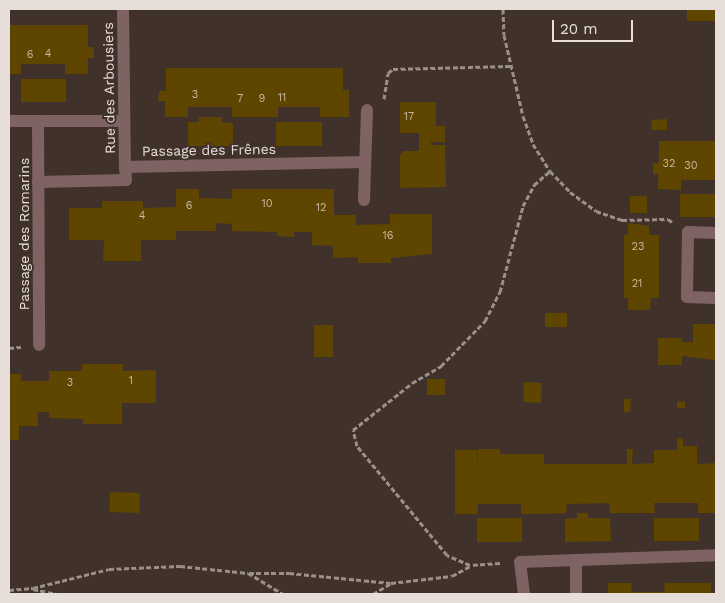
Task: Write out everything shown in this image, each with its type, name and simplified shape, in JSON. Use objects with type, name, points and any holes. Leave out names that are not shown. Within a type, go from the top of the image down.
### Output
[{"type":"street","name":"Rue des Arbousiers","points":[[124,9],[125,167]]},
{"type":"street","points":[[364,200],[367,110]]},
{"type":"street","points":[[9,122],[124,121]]},
{"type":"street","name":"Passage des Romarins","points":[[38,122],[40,345]]},
{"type":"street","name":"Passage des Frênes","points":[[38,182],[126,180],[125,167],[365,162]]},
{"type":"street","points":[[716,233],[688,232],[687,297],[716,298]]},
{"type":"street","points":[[524,594],[520,562],[716,556]]},
{"type":"street","points":[[576,560],[576,594]]},
{"type":"path","points":[[503,9],[504,35],[533,144],[550,171],[570,192],[596,210],[622,220],[668,219],[688,232]]},
{"type":"path","points":[[367,110],[384,100],[388,72],[392,69],[511,66]]},
{"type":"path","points":[[520,562],[470,565],[447,555],[434,542],[357,446],[353,430],[412,382],[441,366],[485,321],[500,292],[523,206],[534,185],[550,171]]},
{"type":"path","points":[[9,590],[33,588],[109,569],[180,566],[248,574],[289,573],[391,583],[452,576],[470,565]]},
{"type":"path","points":[[248,574],[283,594]]},
{"type":"path","points":[[373,594],[391,583]]},
{"type":"path","points":[[33,588],[57,594]]},
{"type":"building","points":[[687,9],[716,9],[716,21],[687,21]]},
{"type":"building","points":[[9,25],[88,25],[88,47],[94,47],[94,58],[88,58],[88,74],[65,74],[65,64],[21,64],[21,74],[9,74]]},
{"type":"building","points":[[166,68],[343,68],[343,90],[349,90],[349,117],[320,117],[320,107],[278,107],[278,117],[232,117],[232,107],[188,107],[188,117],[165,117],[165,101],[158,101],[159,91],[166,91]]},
{"type":"building","points":[[21,79],[66,79],[66,102],[21,102]]},
{"type":"building","points":[[400,102],[436,102],[436,126],[445,126],[445,142],[431,142],[431,145],[445,145],[446,187],[400,188],[400,156],[403,151],[419,151],[419,133],[400,133]]},
{"type":"building","points":[[199,117],[222,117],[222,122],[233,123],[233,146],[188,146],[188,122],[199,122]]},
{"type":"building","points":[[667,119],[667,130],[652,130],[651,120]]},
{"type":"building","points":[[276,122],[322,122],[322,146],[276,146]]},
{"type":"building","points":[[659,141],[716,141],[716,180],[681,180],[681,190],[658,189],[658,174],[653,174],[653,163],[659,163]]},
{"type":"building","points":[[176,189],[199,189],[199,198],[232,199],[232,189],[334,189],[334,215],[356,215],[356,225],[390,224],[390,214],[432,214],[432,254],[391,258],[391,263],[358,263],[358,257],[333,258],[333,246],[312,245],[312,232],[294,232],[294,237],[277,236],[277,232],[232,231],[232,224],[216,223],[216,231],[176,231],[176,240],[141,240],[141,261],[103,261],[104,240],[69,240],[69,208],[102,208],[102,201],[143,201],[143,208],[176,207]]},
{"type":"building","points":[[680,194],[716,194],[716,217],[680,217]]},
{"type":"building","points":[[630,196],[647,196],[647,213],[630,213]]},
{"type":"building","points":[[628,223],[649,226],[649,235],[659,235],[659,298],[651,298],[650,310],[628,310],[628,298],[624,298],[624,235],[628,235]]},
{"type":"building","points":[[545,313],[567,313],[567,327],[545,327]]},
{"type":"building","points":[[693,324],[716,324],[716,360],[682,356],[682,365],[658,365],[658,338],[682,338],[682,342],[693,342]]},
{"type":"building","points":[[314,325],[333,325],[333,357],[314,357]]},
{"type":"building","points":[[82,364],[123,364],[123,371],[156,370],[156,403],[122,403],[122,424],[83,424],[83,419],[49,418],[49,412],[38,412],[38,426],[19,426],[19,440],[9,440],[9,374],[21,374],[21,381],[49,381],[49,371],[82,371]]},
{"type":"building","points":[[427,379],[445,379],[445,395],[427,395]]},
{"type":"building","points":[[524,382],[542,383],[541,403],[523,402]]},
{"type":"building","points":[[624,399],[631,399],[630,412],[624,412]]},
{"type":"building","points":[[677,402],[685,402],[685,408],[677,408]]},
{"type":"building","points":[[677,438],[683,438],[683,446],[697,446],[697,464],[716,463],[716,513],[698,513],[698,503],[654,503],[655,513],[610,513],[609,503],[567,504],[566,513],[544,514],[521,514],[521,504],[478,504],[478,514],[455,514],[455,450],[477,450],[478,465],[478,449],[500,449],[500,454],[544,454],[544,464],[627,464],[627,449],[633,449],[632,464],[654,463],[654,450],[677,450]]},
{"type":"building","points":[[110,492],[140,493],[139,513],[109,512]]},
{"type":"building","points":[[577,513],[588,513],[588,518],[610,518],[611,541],[565,542],[565,519],[577,518]]},
{"type":"building","points":[[477,518],[522,518],[522,542],[477,542]]},
{"type":"building","points":[[654,518],[699,518],[699,541],[654,541]]},
{"type":"building","points":[[608,583],[632,583],[631,592],[664,592],[665,583],[711,583],[711,592],[716,594],[608,594]]}]
